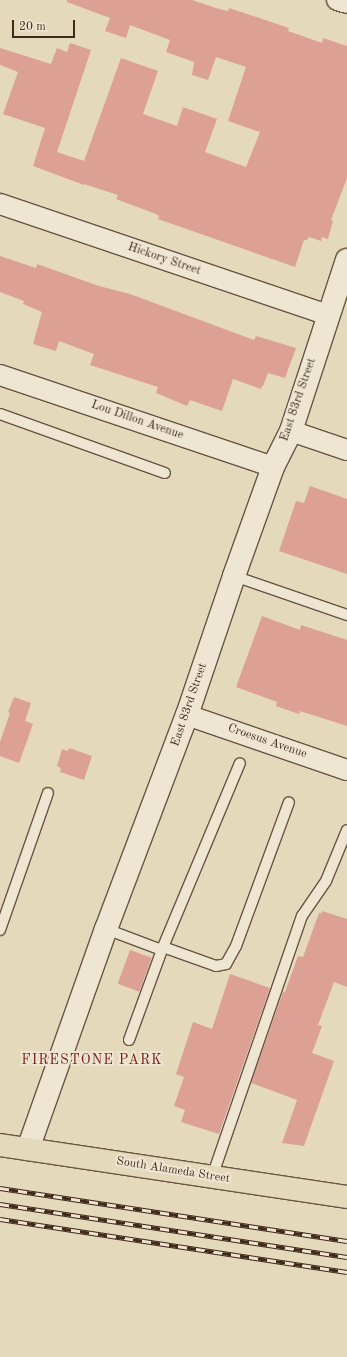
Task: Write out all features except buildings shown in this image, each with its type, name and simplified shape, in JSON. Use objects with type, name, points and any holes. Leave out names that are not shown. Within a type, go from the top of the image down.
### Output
[{"type":"main road","name":"South Alameda Street","points":[[0,1145],[347,1197]]},
{"type":"street","points":[[338,0],[347,3]]},
{"type":"street","name":"Hickory Street","points":[[0,204],[328,315]]},
{"type":"street","name":"East 83rd Street","points":[[28,1149],[106,929],[187,715],[273,467],[291,431],[328,315],[342,290],[347,260]]},
{"type":"street","name":"Lou Dillon Avenue","points":[[0,375],[273,467]]},
{"type":"street","points":[[291,431],[347,450]]},
{"type":"street","name":"Croesus Avenue","points":[[187,715],[347,770]]},
{"type":"lane","points":[[0,414],[165,473]]},
{"type":"lane","points":[[234,576],[347,615]]},
{"type":"lane","points":[[129,1040],[163,947],[240,763]]},
{"type":"lane","points":[[0,930],[48,793]]},
{"type":"lane","points":[[106,929],[159,949],[163,947],[216,966],[226,964],[236,946],[289,802]]},
{"type":"lane","points":[[212,1177],[302,916],[326,881],[347,830]]},
{"type":"railway","points":[[0,1188],[347,1241]]},
{"type":"railway","points":[[0,1204],[347,1257]]},
{"type":"railway","points":[[0,1219],[347,1272]]},
{"type":"district","name":"FIRESTONE PARK","points":[[92,1060]]}]
